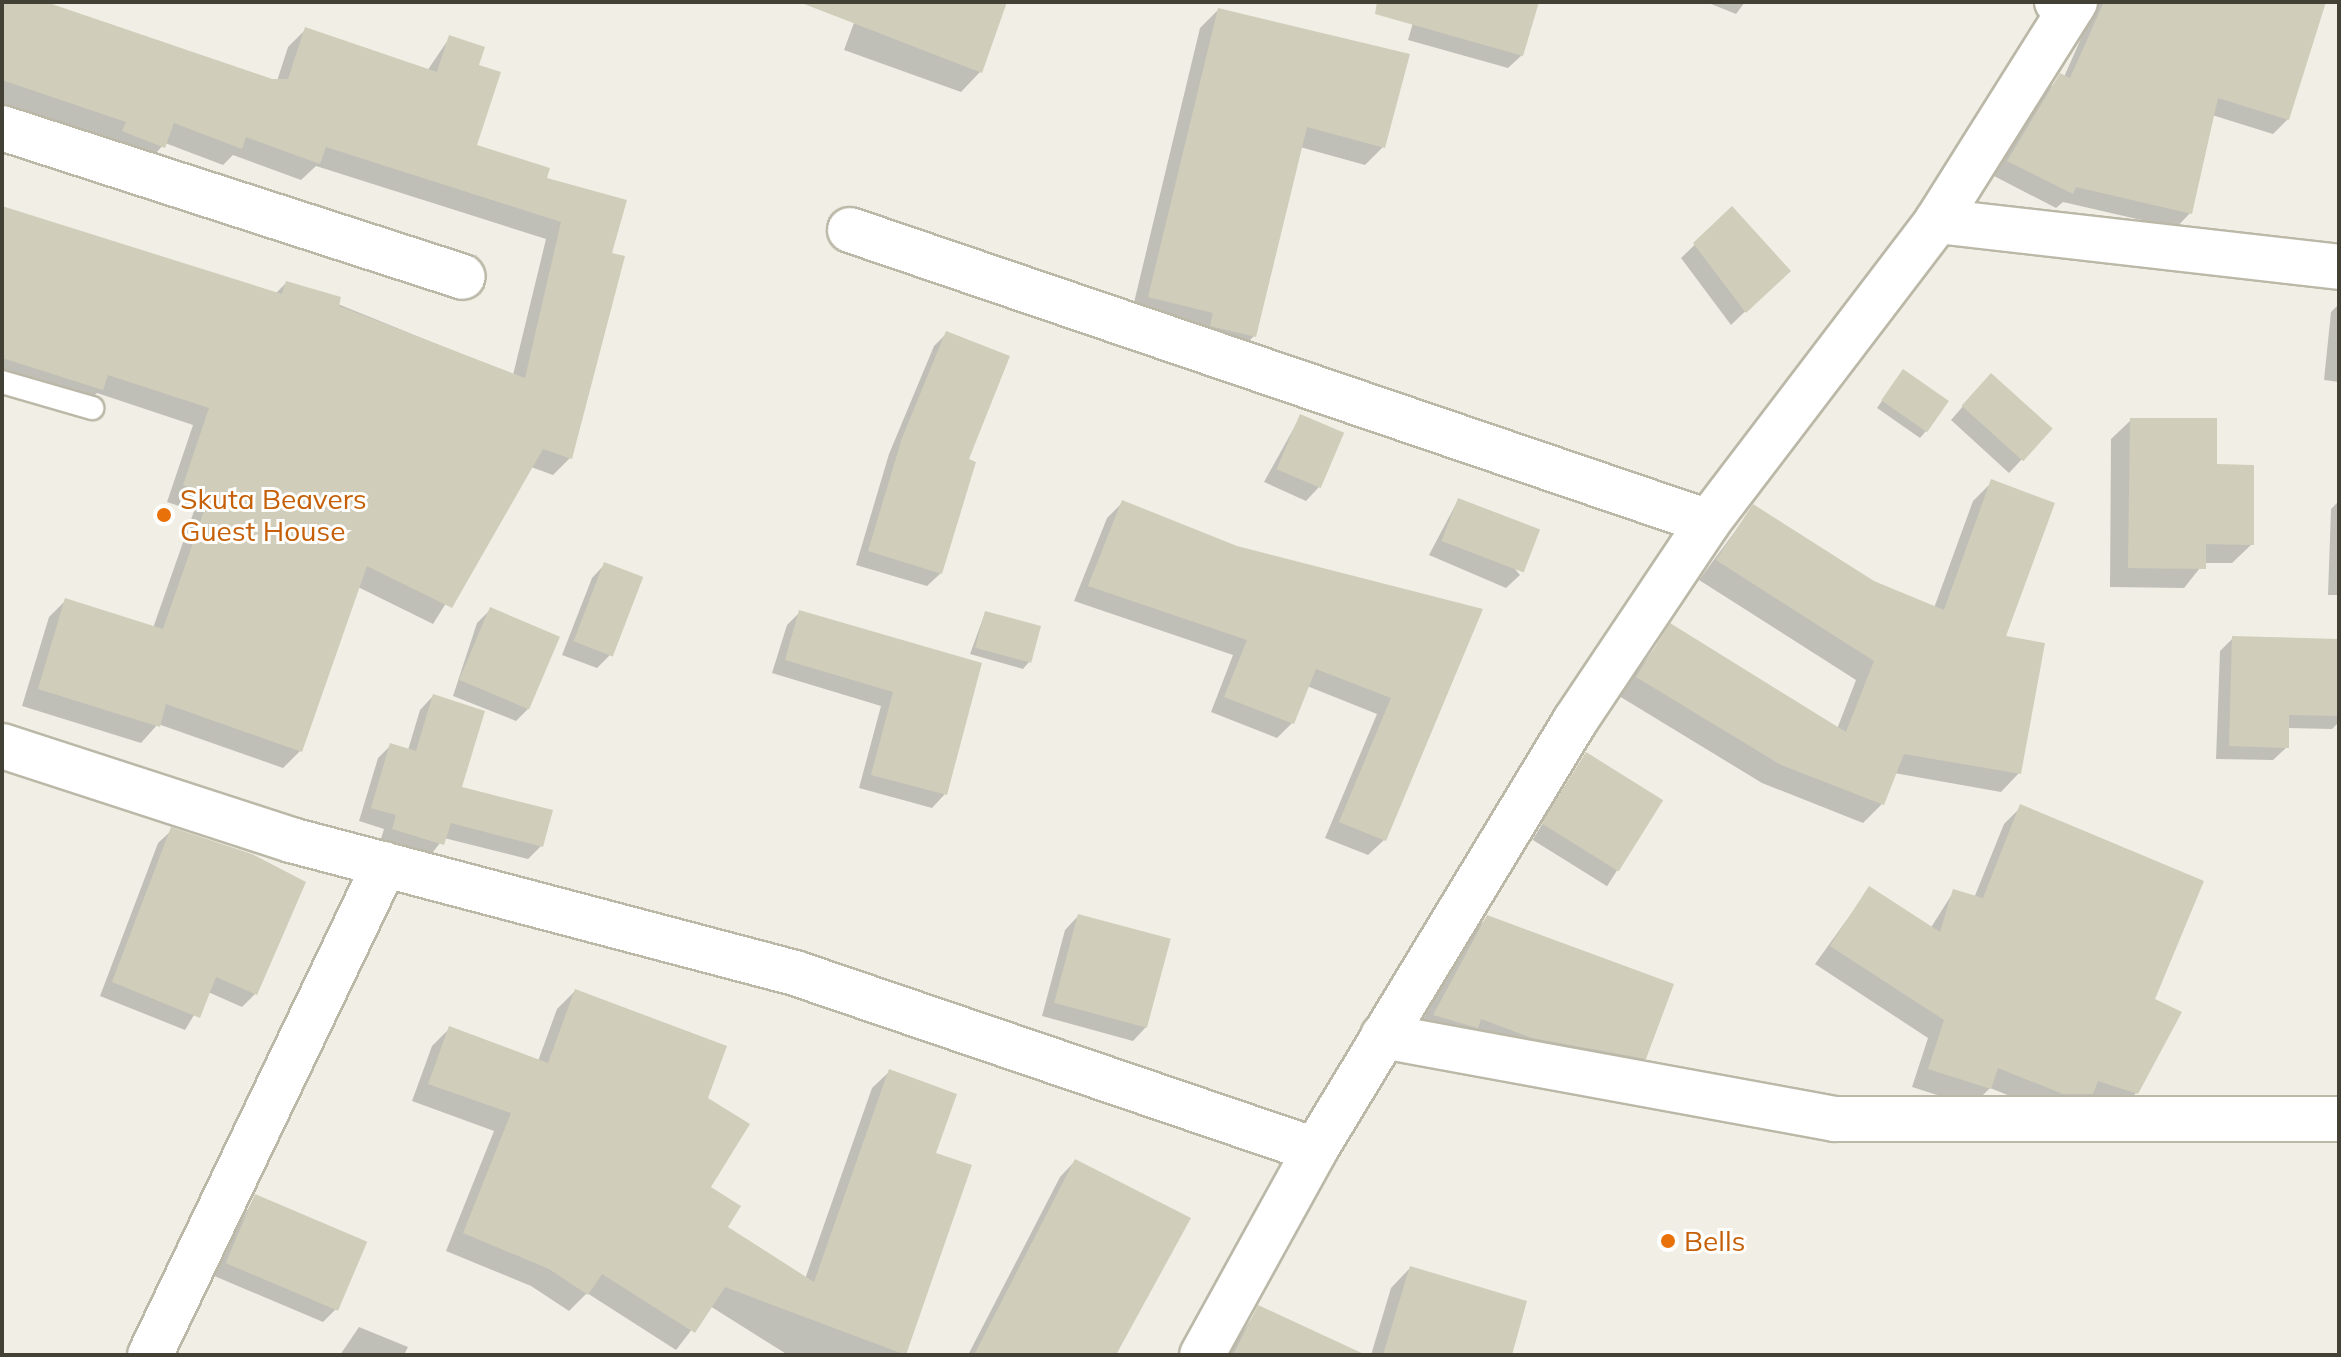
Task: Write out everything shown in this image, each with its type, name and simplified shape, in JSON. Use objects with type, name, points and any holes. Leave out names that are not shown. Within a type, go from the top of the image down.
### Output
[{"type":"street","points":[[1202,1355],[1315,1150],[1575,721],[1708,522],[1937,221],[2068,3]]},
{"type":"street","points":[[2,128],[462,277]]},
{"type":"street","points":[[1937,221],[2339,267]]},
{"type":"street","points":[[850,230],[1708,522]]},
{"type":"street","points":[[2,746],[385,864],[795,973],[1315,1150]]},
{"type":"street","points":[[150,1355],[385,864]]},
{"type":"street","points":[[1383,1036],[1834,1119],[2339,1119]]},
{"type":"lane","points":[[2,382],[92,408]]},
{"type":"building","points":[[2,2],[46,2],[272,79],[288,79],[305,27],[437,72],[449,35],[485,47],[479,65],[501,72],[477,145],[550,168],[547,178],[627,200],[612,253],[625,256],[572,459],[543,449],[452,608],[367,566],[302,752],[166,704],[160,727],[38,689],[65,598],[163,629],[210,494],[183,485],[209,408],[108,375],[103,390],[2,358],[2,206],[282,294],[286,281],[341,297],[339,306],[525,378],[561,222],[326,147],[320,164],[246,137],[242,149],[174,123],[165,148],[122,131],[126,122],[2,80]]},
{"type":"building","points":[[799,2],[1007,2],[982,73]]},
{"type":"building","points":[[1377,2],[1539,2],[1523,56],[1375,14]]},
{"type":"building","points":[[2104,2],[2326,2],[2289,120],[2218,98],[2192,214],[2076,187],[2073,194],[2007,161],[2060,73],[2070,78]]},
{"type":"building","points":[[1218,8],[1410,54],[1385,148],[1307,127],[1256,337],[1210,326],[1213,313],[1148,297]]},
{"type":"building","points":[[1732,206],[1791,271],[1746,313],[1693,243]]},
{"type":"building","points":[[946,331],[1010,356],[969,459],[976,462],[942,574],[868,551],[902,438]]},
{"type":"building","points":[[1903,369],[1949,401],[1927,432],[1881,400]]},
{"type":"building","points":[[1991,373],[2053,429],[2023,461],[1962,406]]},
{"type":"building","points":[[1300,414],[1344,433],[1321,488],[1277,469]]},
{"type":"building","points":[[2130,418],[2217,418],[2217,464],[2254,465],[2254,545],[2206,544],[2206,569],[2128,568]]},
{"type":"building","points":[[1991,479],[2055,503],[2006,636],[2045,643],[2021,774],[1904,754],[1884,805],[1781,765],[1636,677],[1670,623],[1846,732],[1874,661],[1716,560],[1753,504],[1874,581],[1944,610]]},
{"type":"building","points":[[1458,498],[1540,530],[1524,572],[1442,541]]},
{"type":"building","points":[[1122,500],[1237,546],[1483,609],[1386,841],[1339,822],[1391,698],[1316,669],[1294,724],[1224,697],[1247,640],[1088,586]]},
{"type":"building","points":[[604,562],[643,577],[613,656],[574,641]]},
{"type":"building","points":[[490,607],[560,637],[529,709],[459,680]]},
{"type":"building","points":[[799,610],[982,663],[947,795],[871,775],[893,692],[785,660]]},
{"type":"building","points":[[985,611],[1041,626],[1031,663],[975,648]]},
{"type":"building","points":[[2232,636],[2339,639],[2339,716],[2289,715],[2289,748],[2229,746]]},
{"type":"building","points":[[433,694],[485,711],[462,787],[553,810],[543,847],[451,823],[444,845],[392,829],[396,815],[371,808],[390,743],[416,751]]},
{"type":"building","points":[[1586,752],[1663,800],[1619,871],[1541,823]]},
{"type":"building","points":[[2020,804],[2204,881],[2155,999],[2182,1012],[2138,1094],[2098,1081],[2093,1094],[2063,1094],[1998,1068],[1991,1089],[1928,1069],[1944,1020],[1830,946],[1869,886],[1940,932],[1953,889],[1983,898]]},
{"type":"building","points":[[171,827],[252,854],[306,882],[257,995],[216,977],[200,1018],[112,982]]},
{"type":"building","points":[[1078,914],[1171,939],[1147,1028],[1054,1003]]},
{"type":"building","points":[[1487,915],[1674,984],[1646,1059],[1532,1038],[1481,1019],[1478,1028],[1433,1015]]},
{"type":"building","points":[[575,989],[727,1046],[708,1098],[750,1124],[711,1187],[741,1206],[728,1227],[814,1282],[889,1069],[957,1094],[936,1153],[972,1165],[906,1355],[725,1287],[695,1333],[602,1274],[588,1295],[549,1269],[463,1233],[511,1113],[428,1084],[449,1026],[548,1063]]},
{"type":"building","points":[[1075,1159],[1191,1218],[1116,1355],[974,1355]]},
{"type":"building","points":[[255,1194],[367,1242],[338,1311],[226,1263]]},
{"type":"building","points":[[1410,1266],[1527,1301],[1512,1355],[1383,1355]]},
{"type":"building","points":[[1258,1305],[1366,1355],[1233,1355]]},
{"type":"place","name":"Skuta Beavers Guest House","points":[[164,515]]},
{"type":"place","name":"Bells","points":[[1668,1241]]}]
